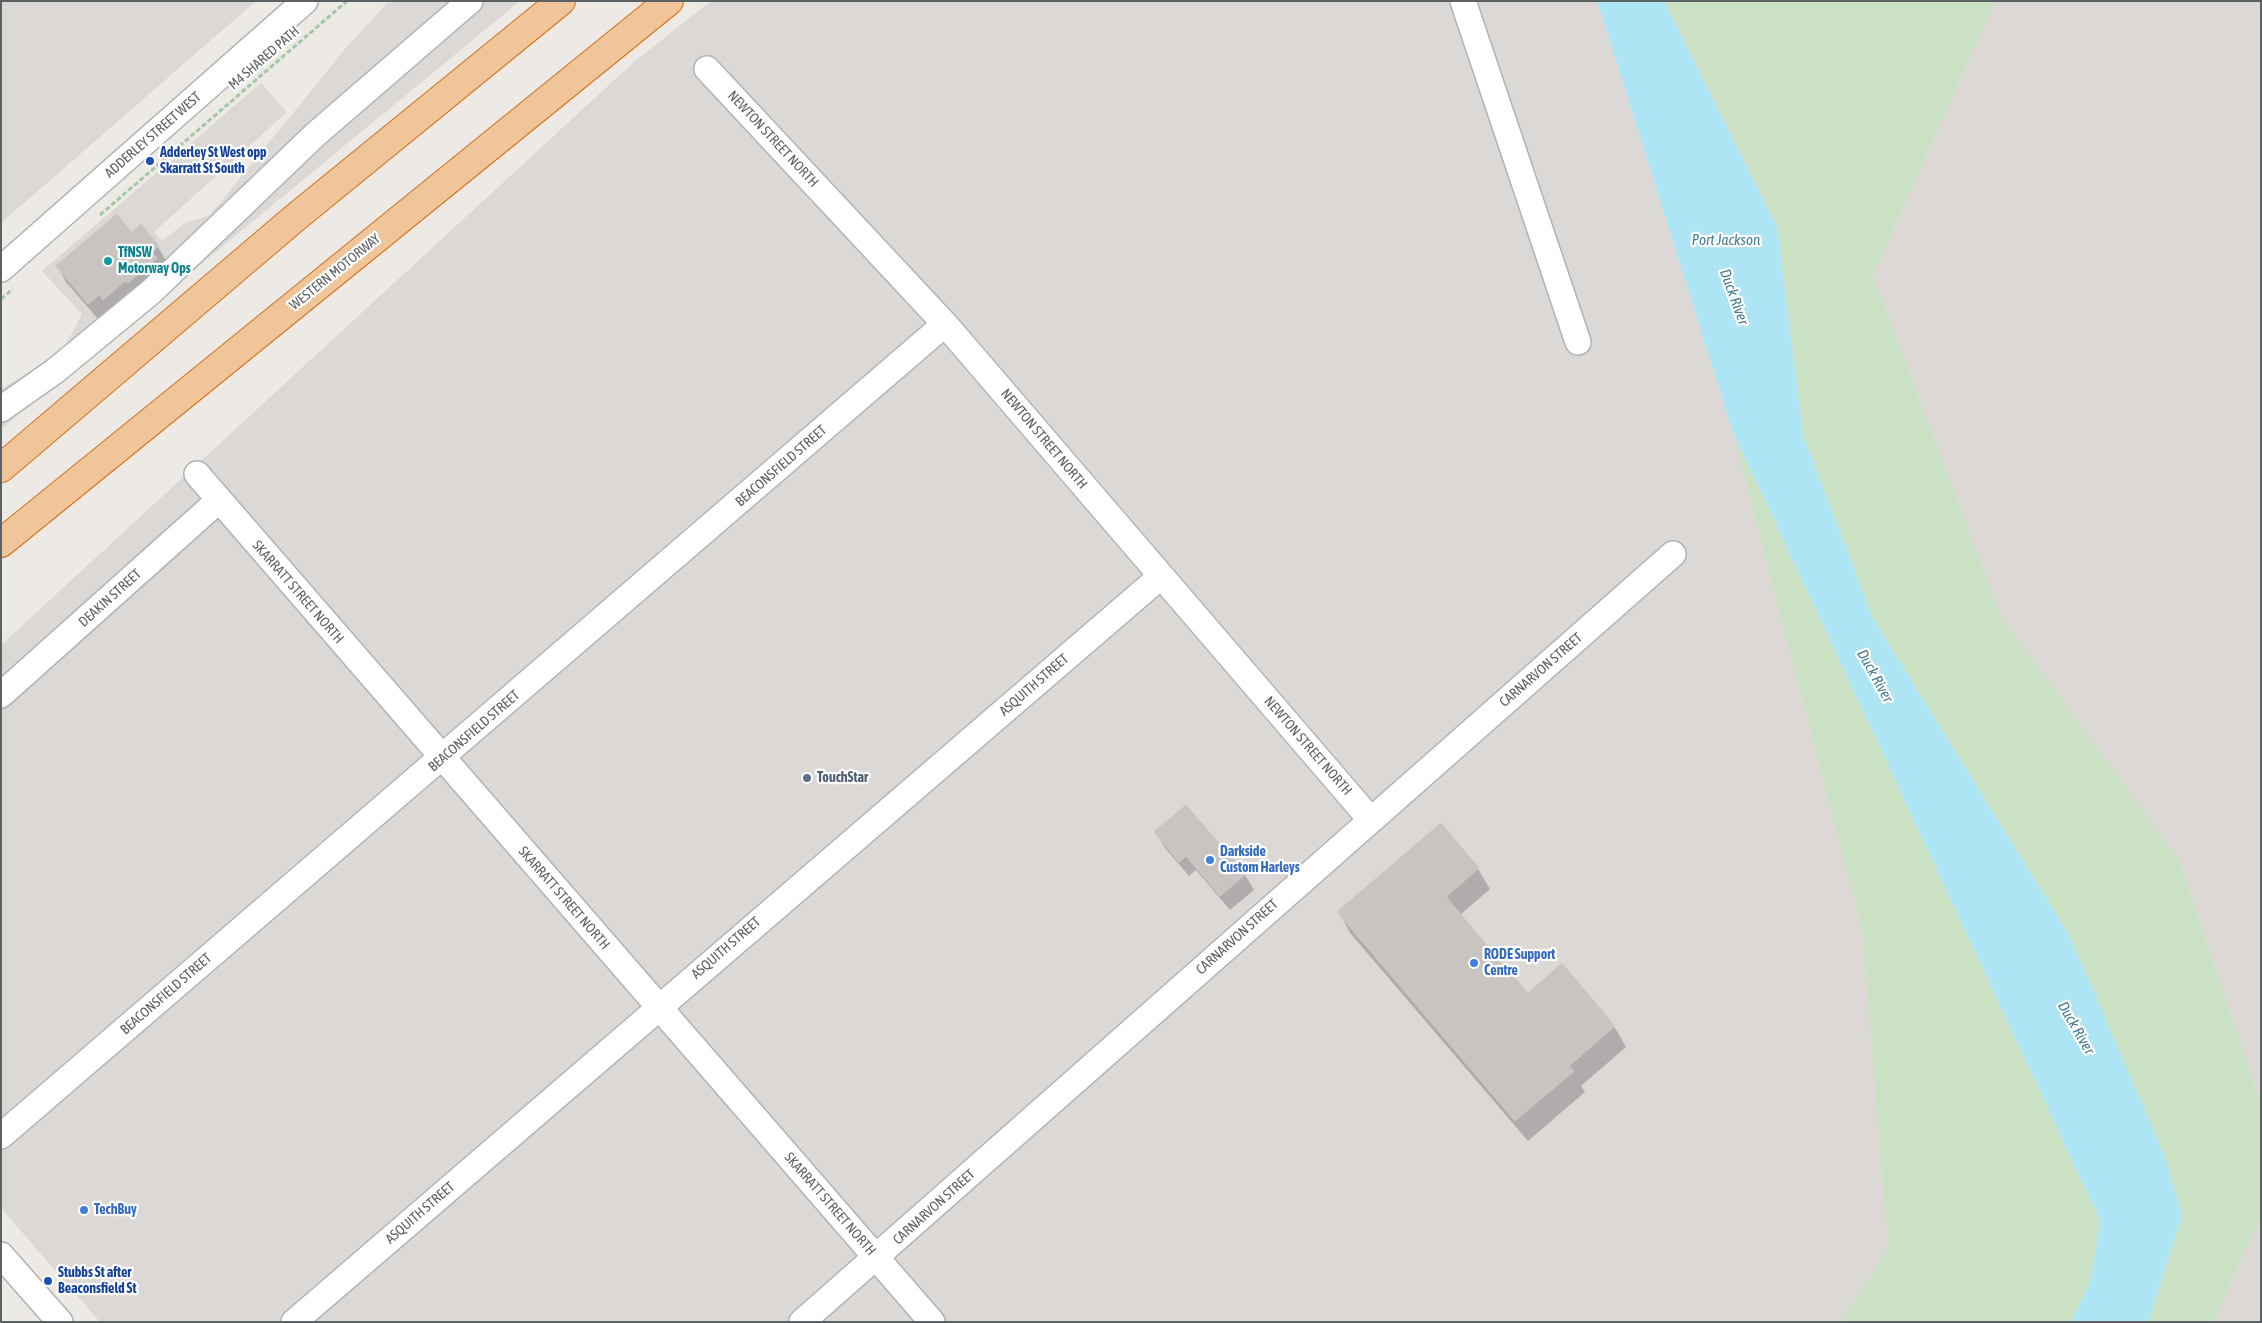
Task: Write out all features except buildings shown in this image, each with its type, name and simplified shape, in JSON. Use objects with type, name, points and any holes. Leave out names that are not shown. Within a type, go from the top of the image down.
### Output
[{"type":"highway","points":[[1,468],[296,217],[561,1]]},
{"type":"highway","name":"WESTERN MOTORWAY","points":[[1,543],[669,1]]},
{"type":"street","name":"ADDERLEY STREET WEST","points":[[6,255],[305,1]]},
{"type":"street","points":[[1,408],[55,371],[152,291],[316,134],[470,1]]},
{"type":"street","points":[[1463,1],[1578,342]]},
{"type":"street","name":"NEWTON STREET NORTH","points":[[707,68],[945,324],[1160,577],[1370,819]]},
{"type":"street","name":"BEACONSFIELD STREET","points":[[1,1136],[945,324]]},
{"type":"street","name":"SKARRATT STREET NORTH","points":[[197,474],[932,1322]]},
{"type":"street","name":"DEAKIN STREET","points":[[1,695],[219,500]]},
{"type":"street","name":"CARNARVON STREET","points":[[802,1322],[1370,819],[1673,554]]},
{"type":"street","name":"ASQUITH STREET","points":[[294,1322],[658,1006],[1160,577]]},
{"type":"street","points":[[1,1255],[60,1322]]},
{"type":"path","name":"M4 SHARED PATH","points":[[93,220],[347,1]]},
{"type":"shaded area","points":[[1,1],[256,1],[1,223]]},
{"type":"shaded area","points":[[389,1],[520,1],[1,429],[1,389],[50,360],[64,348],[82,314],[42,271],[261,83],[287,112],[154,232],[162,241],[185,223],[210,215],[346,48]]},
{"type":"shaded area","points":[[711,1],[1597,1],[1732,430],[1862,931],[1888,1248],[1841,1322],[100,1322],[1,1208],[1,645],[635,61]]},
{"type":"shaded area","points":[[1995,1],[2261,1],[2261,1105],[2179,860],[2001,616],[1873,275]]},
{"type":"shaded area","points":[[2261,1215],[2261,1322],[2213,1322]]},
{"type":"green space","points":[[1664,1],[1995,1],[1873,275],[2001,616],[2179,860],[2261,1105],[2261,1215],[2213,1322],[2148,1322],[2182,1215],[2069,935],[1873,619],[1803,435],[1777,227]]},
{"type":"green space","points":[[1732,430],[2100,1221],[2090,1281],[2071,1322],[1841,1322],[1888,1248],[1862,931]]},
{"type":"water","name":"Port Jackson","points":[[1597,1],[1664,1],[1777,227],[1803,435],[1873,619],[2069,935],[2164,1155],[2182,1215],[2148,1322],[2071,1322],[2090,1281],[2100,1221],[1732,430]]},
{"type":"place","name":"Adderley St West opp Skarratt St South","points":[[150,161]]},
{"type":"place","name":"TfNSW Motorway Ops","points":[[108,261]]},
{"type":"place","name":"TouchStar","points":[[807,778]]},
{"type":"place","name":"Darkside Custom Harleys","points":[[1210,860]]},
{"type":"place","name":"RODE Support Centre","points":[[1474,963]]},
{"type":"place","name":"TechBuy","points":[[84,1210]]},
{"type":"place","name":"Stubbs St after Beaconsfield St","points":[[48,1281]]},
{"type":"water label","name":"Duck River","points":[[1734,297]]},
{"type":"water label","name":"Duck River","points":[[1875,676]]},
{"type":"water label","name":"Duck River","points":[[2076,1028]]}]
